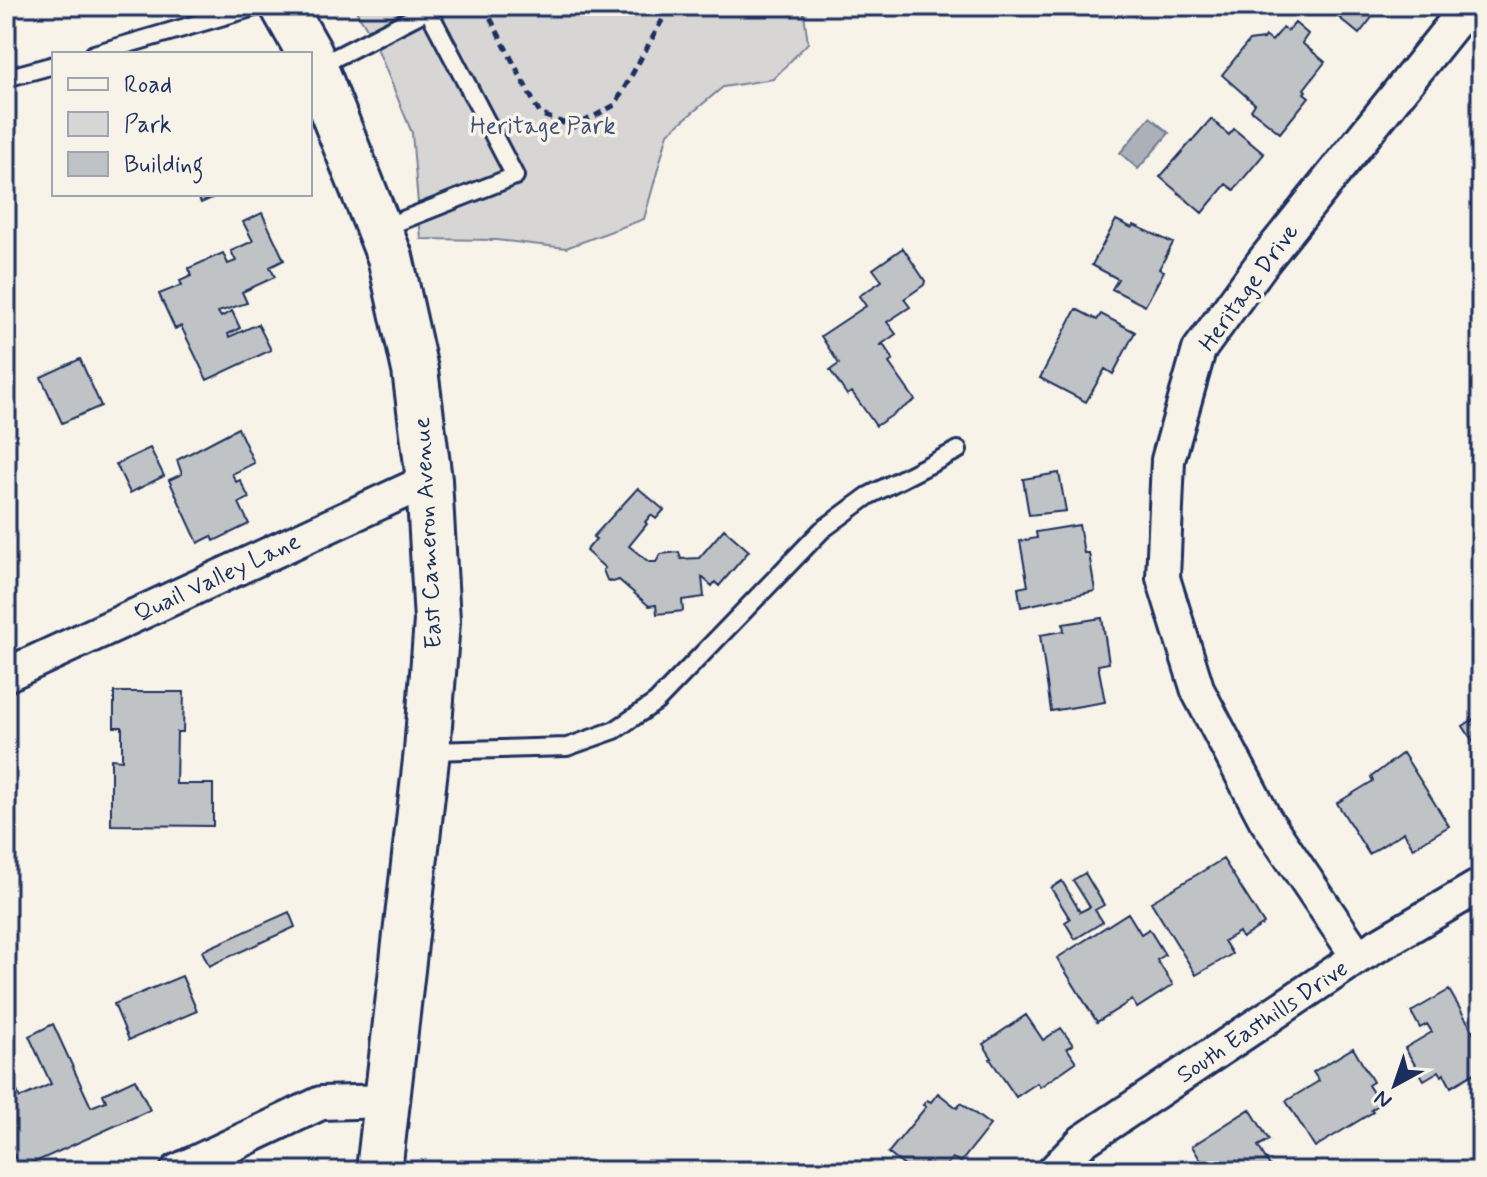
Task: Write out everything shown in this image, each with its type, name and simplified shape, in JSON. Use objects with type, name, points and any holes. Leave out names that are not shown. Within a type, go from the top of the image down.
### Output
[{"type":"main road","name":"East Cameron Avenue","points":[[283,6],[308,52]]},
{"type":"main road","name":"East Cameron Avenue","points":[[312,59],[390,257],[415,370],[429,480],[437,621],[427,751],[379,1171]]},
{"type":"street","name":"Heritage Drive","points":[[1358,957],[1265,819],[1198,691],[1163,578],[1168,460],[1199,350],[1263,262],[1468,6]]},
{"type":"street","name":"Quail Valley Lane","points":[[6,675],[429,480]]},
{"type":"street","name":"South Easthills Drive","points":[[1054,1171],[1083,1141],[1358,957],[1481,885]]},
{"type":"street","points":[[177,1171],[321,1103],[387,1101]]},
{"type":"lane","points":[[101,52],[258,6]]},
{"type":"lane","points":[[312,59],[428,10],[515,176],[379,230]]},
{"type":"lane","points":[[6,78],[52,66]]},
{"type":"lane","points":[[427,751],[567,747],[615,730],[656,702],[822,530],[868,496],[958,450]]},
{"type":"path","points":[[484,6],[540,114],[574,127],[615,105],[664,17],[674,6]]},
{"type":"green space","name":"Heritage Park","points":[[353,6],[803,6],[808,43],[773,79],[723,87],[668,133],[644,219],[566,248],[496,240],[421,239],[412,133],[373,38]]},
{"type":"shaded area","points":[[1150,117],[1169,133],[1138,169],[1120,153]]},
{"type":"building","points":[[1325,6],[1381,6],[1359,34]]},
{"type":"building","points":[[1295,23],[1308,34],[1302,43],[1325,62],[1304,89],[1309,97],[1280,133],[1251,110],[1255,104],[1222,75],[1249,41],[1265,36],[1272,41],[1283,28],[1288,31]]},
{"type":"building","points":[[1211,119],[1229,135],[1234,129],[1264,154],[1234,190],[1226,184],[1202,213],[1160,177]]},
{"type":"building","points":[[198,196],[217,196],[201,203]]},
{"type":"building","points":[[262,213],[284,260],[270,267],[275,277],[242,292],[247,303],[218,312],[221,317],[232,311],[240,328],[228,334],[229,337],[258,324],[271,350],[207,380],[181,326],[175,329],[159,294],[182,285],[180,281],[191,276],[189,268],[223,253],[228,264],[236,261],[231,251],[253,241],[243,222]]},
{"type":"building","points":[[1116,220],[1173,243],[1159,269],[1164,271],[1145,306],[1112,289],[1118,279],[1092,265]]},
{"type":"building","points":[[903,248],[925,281],[904,299],[910,307],[887,322],[896,334],[879,346],[883,344],[893,360],[889,363],[915,400],[876,426],[852,392],[847,395],[830,370],[839,364],[821,336],[866,306],[859,296],[882,281],[873,269]]},
{"type":"building","points":[[1076,309],[1097,320],[1101,314],[1135,332],[1113,374],[1105,369],[1086,402],[1040,378]]},
{"type":"building","points":[[80,359],[101,406],[62,423],[41,377]]},
{"type":"building","points":[[238,428],[254,463],[232,474],[236,482],[240,480],[249,498],[239,503],[249,524],[214,541],[212,536],[198,543],[169,480],[182,474],[177,460]]},
{"type":"building","points":[[150,448],[164,476],[130,493],[116,464]]},
{"type":"building","points":[[1059,473],[1066,511],[1029,515],[1023,479]]},
{"type":"building","points":[[638,488],[664,510],[656,519],[651,515],[629,546],[649,562],[656,562],[661,554],[679,552],[681,559],[699,558],[724,529],[749,551],[719,586],[715,582],[712,586],[702,577],[704,597],[682,600],[683,611],[657,614],[656,605],[649,606],[619,580],[607,580],[605,568],[586,551],[596,539],[593,537]]},
{"type":"building","points":[[1079,525],[1084,553],[1089,553],[1095,591],[1021,607],[1018,588],[1028,586],[1020,541],[1037,538],[1036,532]]},
{"type":"building","points":[[1102,618],[1109,663],[1098,665],[1105,702],[1051,711],[1040,635],[1064,631],[1063,624]]},
{"type":"building","points":[[114,692],[184,692],[183,732],[177,732],[176,784],[213,784],[213,826],[111,825],[111,759],[122,760],[122,727],[114,727]]},
{"type":"building","points":[[1481,716],[1481,754],[1463,726]]},
{"type":"building","points":[[1403,753],[1449,826],[1413,848],[1404,832],[1369,854],[1337,803],[1373,781],[1371,777]]},
{"type":"building","points":[[1223,859],[1264,924],[1242,938],[1239,932],[1224,941],[1232,954],[1196,975],[1151,902]]},
{"type":"building","points":[[1085,873],[1104,905],[1095,910],[1103,922],[1075,939],[1065,922],[1070,919],[1051,888],[1062,881],[1080,912],[1090,907],[1073,880]]},
{"type":"building","points":[[289,912],[295,927],[209,966],[202,951]]},
{"type":"building","points":[[1128,913],[1141,934],[1149,929],[1165,955],[1157,960],[1173,985],[1137,1008],[1132,1000],[1097,1022],[1057,958]]},
{"type":"building","points":[[182,976],[197,1011],[129,1040],[114,1004]]},
{"type":"building","points":[[1449,990],[1481,1045],[1481,1069],[1451,1087],[1439,1071],[1424,1080],[1405,1048],[1432,1032],[1427,1024],[1420,1028],[1411,1012]]},
{"type":"building","points":[[1026,1015],[1043,1040],[1061,1028],[1073,1045],[1067,1048],[1076,1062],[1040,1087],[1037,1083],[1016,1097],[983,1044]]},
{"type":"building","points":[[53,1024],[91,1107],[106,1101],[103,1094],[135,1079],[150,1110],[20,1169],[6,1138],[6,1091],[15,1087],[20,1098],[51,1084],[29,1036]]},
{"type":"building","points":[[1353,1048],[1373,1082],[1368,1085],[1380,1104],[1371,1110],[1373,1112],[1315,1147],[1286,1101],[1319,1081],[1313,1072]]},
{"type":"building","points":[[938,1093],[957,1108],[961,1103],[990,1125],[961,1162],[952,1158],[942,1171],[911,1171],[888,1153],[926,1107],[923,1105],[927,1100],[931,1102]]},
{"type":"building","points":[[1250,1109],[1269,1140],[1258,1146],[1273,1171],[1207,1171],[1192,1146]]}]
